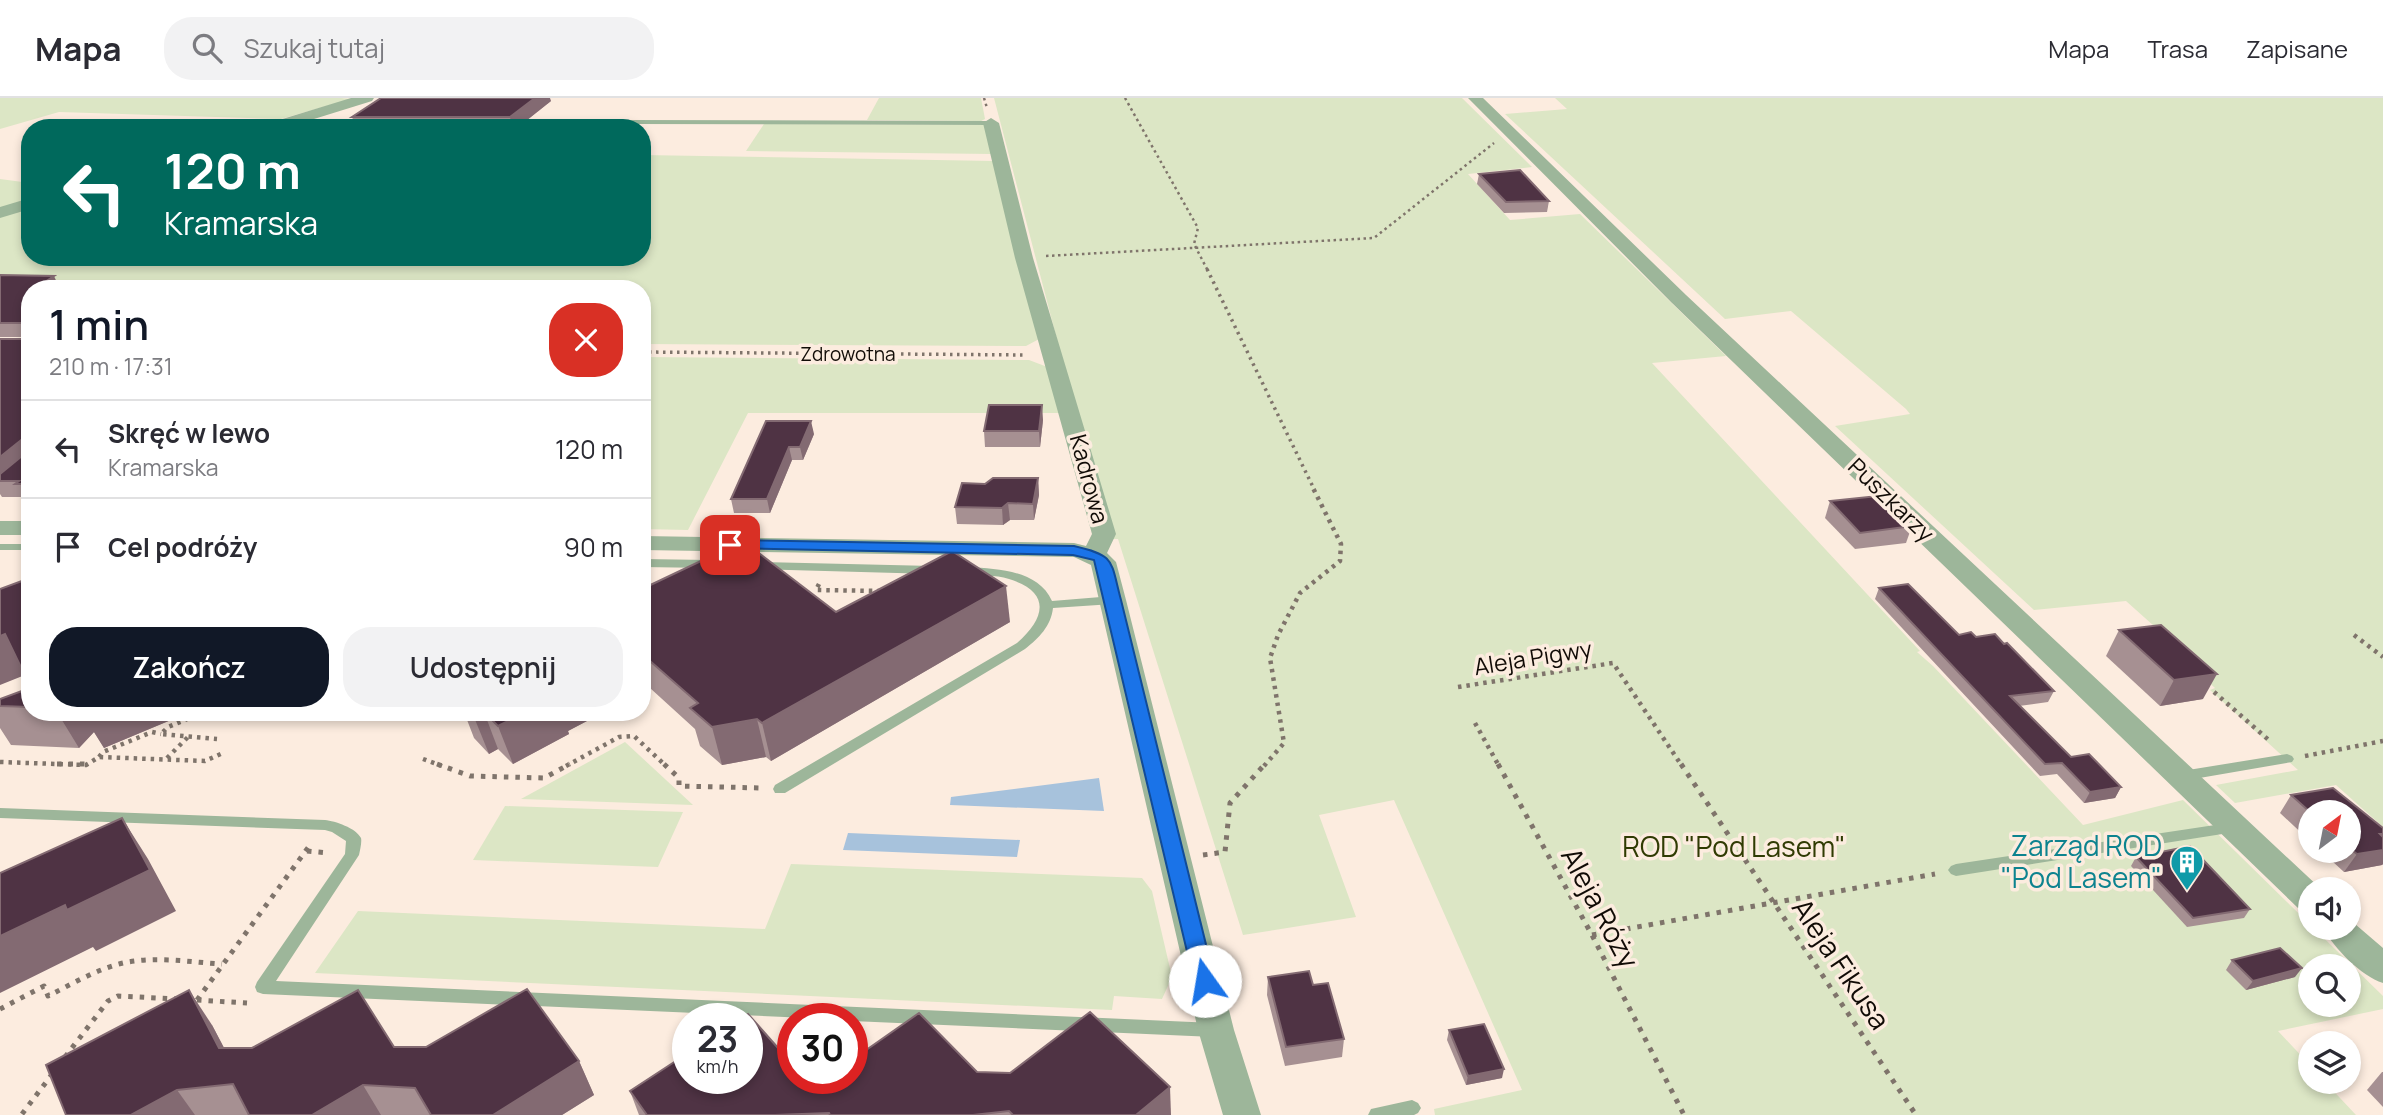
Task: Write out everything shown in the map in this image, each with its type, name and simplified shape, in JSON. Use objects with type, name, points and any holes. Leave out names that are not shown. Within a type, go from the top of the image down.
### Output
[{"type":"street","points":[[298,119],[367,98]]},
{"type":"street","name":"Puszkarzy","points":[[1475,98],[1679,299],[2298,887]]},
{"type":"street","name":"Kadrowa","points":[[991,123],[1024,258],[1055,355],[1104,534],[1094,555],[1103,562],[1216,1030],[1242,1115]]},
{"type":"street","points":[[0,214],[21,206]]},
{"type":"street","points":[[0,528],[21,528]]},
{"type":"street","points":[[651,543],[1074,550],[1094,555]]},
{"type":"street","points":[[2353,940],[2383,969]]},
{"type":"lane","points":[[651,122],[991,123]]},
{"type":"lane","points":[[0,547],[21,547]]},
{"type":"lane","points":[[651,563],[951,570],[1012,576],[1034,586],[1044,595],[1047,606],[1042,629],[1021,646],[780,789]]},
{"type":"lane","points":[[1047,606],[1113,600]]},
{"type":"lane","points":[[2182,776],[2288,759]]},
{"type":"lane","points":[[0,813],[326,825],[348,833],[354,839],[352,855],[263,987],[1216,1030]]},
{"type":"lane","points":[[1956,870],[2235,827]]},
{"type":"lane","points":[[1377,1115],[1412,1108]]},
{"type":"path","points":[[1125,98],[1198,228],[1196,247],[1341,544],[1340,562],[1300,593],[1278,635],[1270,658],[1284,743],[1230,803],[1225,852],[1176,860]]},
{"type":"path","points":[[1024,258],[1374,238],[1509,131]]},
{"type":"path","name":"Zdrowotna","points":[[651,352],[1055,355]]},
{"type":"path","points":[[823,575],[816,590],[885,591]]},
{"type":"path","points":[[2354,635],[2383,657]]},
{"type":"path","name":"Aleja Pigwy","points":[[1458,687],[1613,663]]},
{"type":"path","name":"Aleja Fikusa","points":[[1613,663],[1916,1115]]},
{"type":"path","points":[[2214,692],[2288,759],[2383,741]]},
{"type":"path","points":[[161,734],[168,727],[182,721]]},
{"type":"path","name":"Aleja Róży","points":[[1475,723],[1592,935],[1684,1115]]},
{"type":"path","points":[[0,762],[86,765],[103,752],[152,732],[217,739]]},
{"type":"path","points":[[166,759],[189,736]]},
{"type":"path","points":[[423,760],[470,776],[544,778],[619,737],[634,736],[679,778],[680,786],[780,789]]},
{"type":"path","points":[[99,757],[205,761],[223,754]]},
{"type":"path","points":[[197,1000],[315,838],[301,838]]},
{"type":"path","points":[[1592,935],[1956,870]]},
{"type":"path","points":[[0,1009],[44,986],[48,996],[100,970],[122,963],[143,960],[222,965]]},
{"type":"path","points":[[22,1114],[108,1001],[118,996],[250,1003]]},
{"type":"green space","points":[[0,98],[351,99],[281,119],[59,112],[35,119],[21,119],[21,123],[0,129]]},
{"type":"green space","points":[[879,98],[981,98],[985,119],[867,120]]},
{"type":"green space","name":"ROD \"Pod Lasem\"","points":[[994,98],[1462,98],[1532,167],[1468,174],[1510,220],[1580,214],[1726,356],[1652,363],[1920,651],[1917,652],[2083,825],[2183,800],[2298,913],[2298,940],[2326,940],[2340,954],[2298,954],[2298,1017],[2345,1017],[2278,1031],[2298,1052],[2298,1094],[2336,1094],[2356,1115],[1435,1115],[1434,1109],[1522,1090],[1394,800],[1319,815],[1356,917],[1243,935],[1118,539],[1109,539]]},
{"type":"green space","points":[[1555,98],[2383,98],[2383,827],[2361,807],[2361,800],[2353,800],[2336,785],[2235,803],[2216,785],[2298,770],[2210,690],[2215,688],[2167,644],[2173,643],[2126,601],[2034,610],[1835,426],[1910,414],[1906,409],[1791,311],[1725,319],[1505,114],[1567,109]]},
{"type":"green space","points":[[764,124],[986,125],[992,154],[746,151]]},
{"type":"green space","points":[[651,155],[994,161],[1041,338],[1026,346],[651,344],[651,280],[21,280],[21,288],[0,288],[0,217],[21,209],[21,266],[651,266]]},
{"type":"green space","points":[[0,179],[21,182],[21,201],[0,209]]},
{"type":"green space","points":[[651,357],[1029,360],[1050,368],[1064,413],[748,413],[688,530],[651,529]]},
{"type":"green space","points":[[625,742],[693,805],[521,799]]},
{"type":"green space","points":[[505,806],[683,812],[658,867],[473,860]]},
{"type":"green space","points":[[791,864],[1142,878],[1152,891],[1172,977],[1162,999],[1114,996],[1112,1010],[315,973],[358,911],[765,929]]},
{"type":"green space","points":[[2361,974],[2383,996],[2383,1009],[2361,1014]]},
{"type":"water","points":[[1099,778],[1104,811],[950,805],[951,797]]},
{"type":"water","points":[[848,833],[1020,840],[1017,857],[843,850]]},
{"type":"building","points":[[381,98],[535,98],[510,117],[352,117]]},
{"type":"building","points":[[1520,170],[1549,201],[1506,202],[1479,174]]},
{"type":"building","points":[[0,275],[54,276],[48,280],[21,280],[21,323],[0,323]]},
{"type":"building","points":[[0,339],[21,339],[21,440],[0,457]]},
{"type":"building","points":[[989,405],[1042,405],[1039,431],[984,431]]},
{"type":"building","points":[[766,421],[811,421],[800,447],[789,447],[767,499],[731,499]]},
{"type":"building","points":[[21,457],[21,484],[15,484],[19,481],[0,481],[0,474]]},
{"type":"building","points":[[993,478],[1038,478],[1033,504],[1008,503],[1002,508],[955,507],[962,483],[985,484]]},
{"type":"building","points":[[1878,496],[1912,526],[1860,533],[1830,501]]},
{"type":"building","points":[[743,541],[836,612],[952,551],[1006,586],[762,723],[757,719],[712,727],[690,708],[698,703],[651,662],[651,585]]},
{"type":"building","points":[[21,581],[21,667],[5,634],[0,636],[0,589]]},
{"type":"building","points":[[1908,584],[1959,635],[1971,632],[1976,637],[1995,634],[2004,644],[2007,643],[2054,691],[2010,696],[2071,757],[2089,754],[2121,787],[2090,792],[2062,763],[2045,764],[1879,588]]},
{"type":"building","points":[[2161,625],[2217,674],[2174,680],[2119,630]]},
{"type":"building","points":[[21,691],[21,707],[0,706],[0,699]]},
{"type":"building","points":[[493,721],[508,721],[498,726]]},
{"type":"building","points":[[2333,788],[2348,800],[2298,801],[2291,795]]},
{"type":"building","points":[[2361,810],[2383,828],[2383,834],[2380,834],[2383,837],[2383,850],[2361,853]]},
{"type":"building","points":[[122,818],[150,870],[67,910],[65,905],[0,936],[0,873]]},
{"type":"building","name":"Zarząd ROD \"Pod Lasem\"","points":[[2190,846],[2250,909],[2193,918],[2136,857]]},
{"type":"building","points":[[2280,948],[2298,964],[2298,969],[2253,981],[2232,960]]},
{"type":"building","points":[[1309,971],[1313,985],[1328,983],[1344,1039],[1286,1047],[1268,977]]},
{"type":"building","points":[[527,989],[579,1061],[493,1115],[431,1115],[415,1088],[363,1085],[312,1115],[249,1115],[233,1084],[177,1090],[131,1115],[66,1115],[46,1065],[189,990],[219,1048],[252,1048],[358,990],[394,1047],[426,1047]]},
{"type":"building","points":[[1090,1012],[1170,1087],[1136,1115],[1013,1115],[1009,1111],[973,1115],[647,1115],[630,1091],[672,1063],[672,1094],[763,1094],[763,1031],[777,1047],[777,1094],[868,1094],[868,1049],[919,1013],[977,1072],[1010,1073]]},
{"type":"building","points":[[1484,1024],[1504,1069],[1468,1076],[1449,1030]]},
{"type":"place","name":"Zarząd ROD \"Pod Lasem\"","points":[[2187,892]]},
{"type":"route","points":[[730,545],[1074,550],[1100,557],[1113,600],[1205,981]]}]
